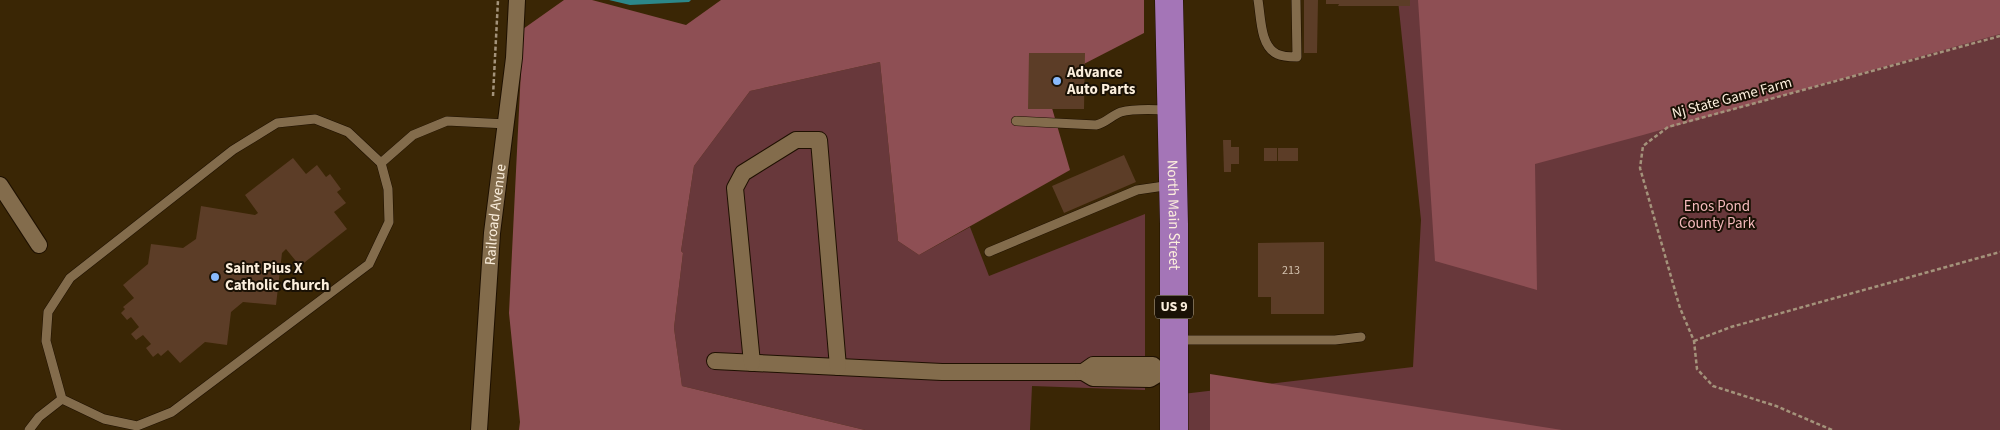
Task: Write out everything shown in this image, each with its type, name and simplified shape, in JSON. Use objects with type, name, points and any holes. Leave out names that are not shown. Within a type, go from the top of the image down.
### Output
[{"type":"highway","name":"North Main Street","points":[[1169,0],[1175,340],[1167,373],[1174,430]]},
{"type":"street","name":"Railroad Avenue","points":[[479,430],[492,232],[514,58],[516,0]]},
{"type":"street","points":[[752,362],[735,188],[743,173],[796,140],[819,140],[838,367]]},
{"type":"street","points":[[0,185],[39,245]]},
{"type":"street","points":[[715,361],[942,372],[1083,372],[1093,365],[1153,365],[1167,373]]},
{"type":"lane","points":[[1258,0],[1265,42],[1271,50],[1279,55],[1297,57],[1296,0]]},
{"type":"lane","points":[[1016,121],[1096,125],[1105,123],[1120,113],[1138,110],[1171,110]]},
{"type":"lane","points":[[315,119],[348,132],[381,163],[388,189],[389,222],[369,264],[172,412],[137,426],[104,419],[62,399],[46,341],[48,312],[70,278],[233,150],[278,123],[315,119]]},
{"type":"lane","points":[[381,163],[413,135],[447,121],[507,124]]},
{"type":"lane","points":[[989,252],[1137,190],[1173,185]]},
{"type":"lane","points":[[1175,340],[1335,340],[1360,337]]},
{"type":"lane","points":[[30,430],[39,416],[62,399]]},
{"type":"path","points":[[492,101],[498,0]]},
{"type":"path","name":"Nj State Game Farm","points":[[1832,430],[1776,406],[1713,386],[1697,369],[1694,341],[1680,308],[1640,168],[1643,146],[1668,127],[2000,36]]},
{"type":"path","points":[[1694,341],[1748,322],[2000,252]]},
{"type":"green space","name":"Enos Pond County Park","points":[[1398,0],[2000,0],[2000,430],[1174,430],[1174,395],[1413,367],[1421,220]]},
{"type":"green space","points":[[880,62],[898,241],[919,255],[970,227],[989,276],[1145,214],[1145,390],[1032,386],[1030,430],[865,430],[682,386],[674,328],[683,253],[681,251],[694,166],[750,91]]},
{"type":"shaded area","points":[[564,0],[592,0],[686,25],[721,0],[1144,0],[1144,33],[1045,84],[1070,170],[919,255],[898,241],[880,62],[750,91],[694,166],[681,251],[683,253],[674,328],[682,386],[865,430],[519,430],[520,422],[509,313],[523,29]]},
{"type":"shaded area","points":[[1418,0],[2000,0],[2000,34],[1535,164],[1537,290],[1435,261]]},
{"type":"shaded area","points":[[1210,374],[1562,430],[1210,430]]},
{"type":"water","points":[[609,0],[691,0],[689,2],[630,5]]},
{"type":"building","points":[[1304,0],[1318,0],[1317,53],[1304,53]]},
{"type":"building","points":[[1326,0],[1410,0],[1410,6],[1338,6],[1339,4],[1326,4]]},
{"type":"building","name":"Advance Auto Parts","points":[[1029,53],[1085,53],[1084,109],[1028,109]]},
{"type":"building","points":[[1223,140],[1231,140],[1231,147],[1239,147],[1239,164],[1231,164],[1231,172],[1224,172]]},
{"type":"building","points":[[1264,148],[1277,148],[1277,161],[1264,161]]},
{"type":"building","points":[[1278,148],[1298,148],[1298,161],[1278,161]]},
{"type":"building","points":[[1124,155],[1136,182],[1064,213],[1052,186]]},
{"type":"building","points":[[293,158],[306,174],[317,165],[326,177],[330,174],[341,189],[337,192],[346,203],[334,212],[347,229],[300,266],[286,249],[282,253],[276,305],[243,302],[231,312],[227,345],[205,342],[180,363],[168,350],[161,356],[158,353],[153,357],[146,348],[151,344],[143,335],[136,340],[131,334],[139,327],[131,317],[127,320],[121,313],[125,309],[123,307],[134,298],[123,285],[148,264],[151,244],[183,248],[196,239],[201,206],[255,215],[258,213],[245,195]]},
{"type":"building","points":[[1324,242],[1324,314],[1271,314],[1271,297],[1258,297],[1258,243]]},
{"type":"place","name":"Advance Auto Parts","points":[[1057,81]]},
{"type":"place","name":"Saint Pius X Catholic Church","points":[[215,277]]}]
